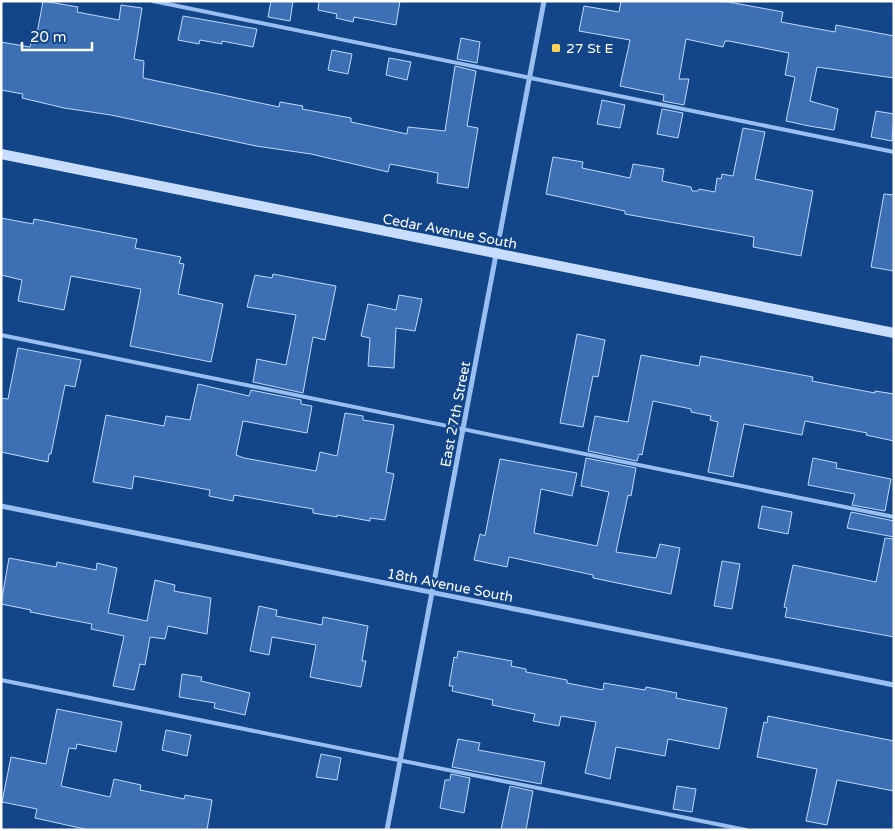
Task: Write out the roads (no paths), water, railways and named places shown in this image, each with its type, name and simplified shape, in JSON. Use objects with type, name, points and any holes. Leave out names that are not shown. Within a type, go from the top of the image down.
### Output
[{"type":"main road","name":"Cedar Avenue South","points":[[1,154],[894,332]]},
{"type":"street","name":"East 27th Street","points":[[386,830],[464,429],[544,1]]},
{"type":"street","name":"18th Avenue South","points":[[1,506],[894,685]]},
{"type":"lane","points":[[153,1],[894,152]]},
{"type":"lane","points":[[1,335],[894,517]]},
{"type":"lane","points":[[1,680],[746,830]]},
{"type":"place","name":"27 St E","points":[[556,48]]}]
